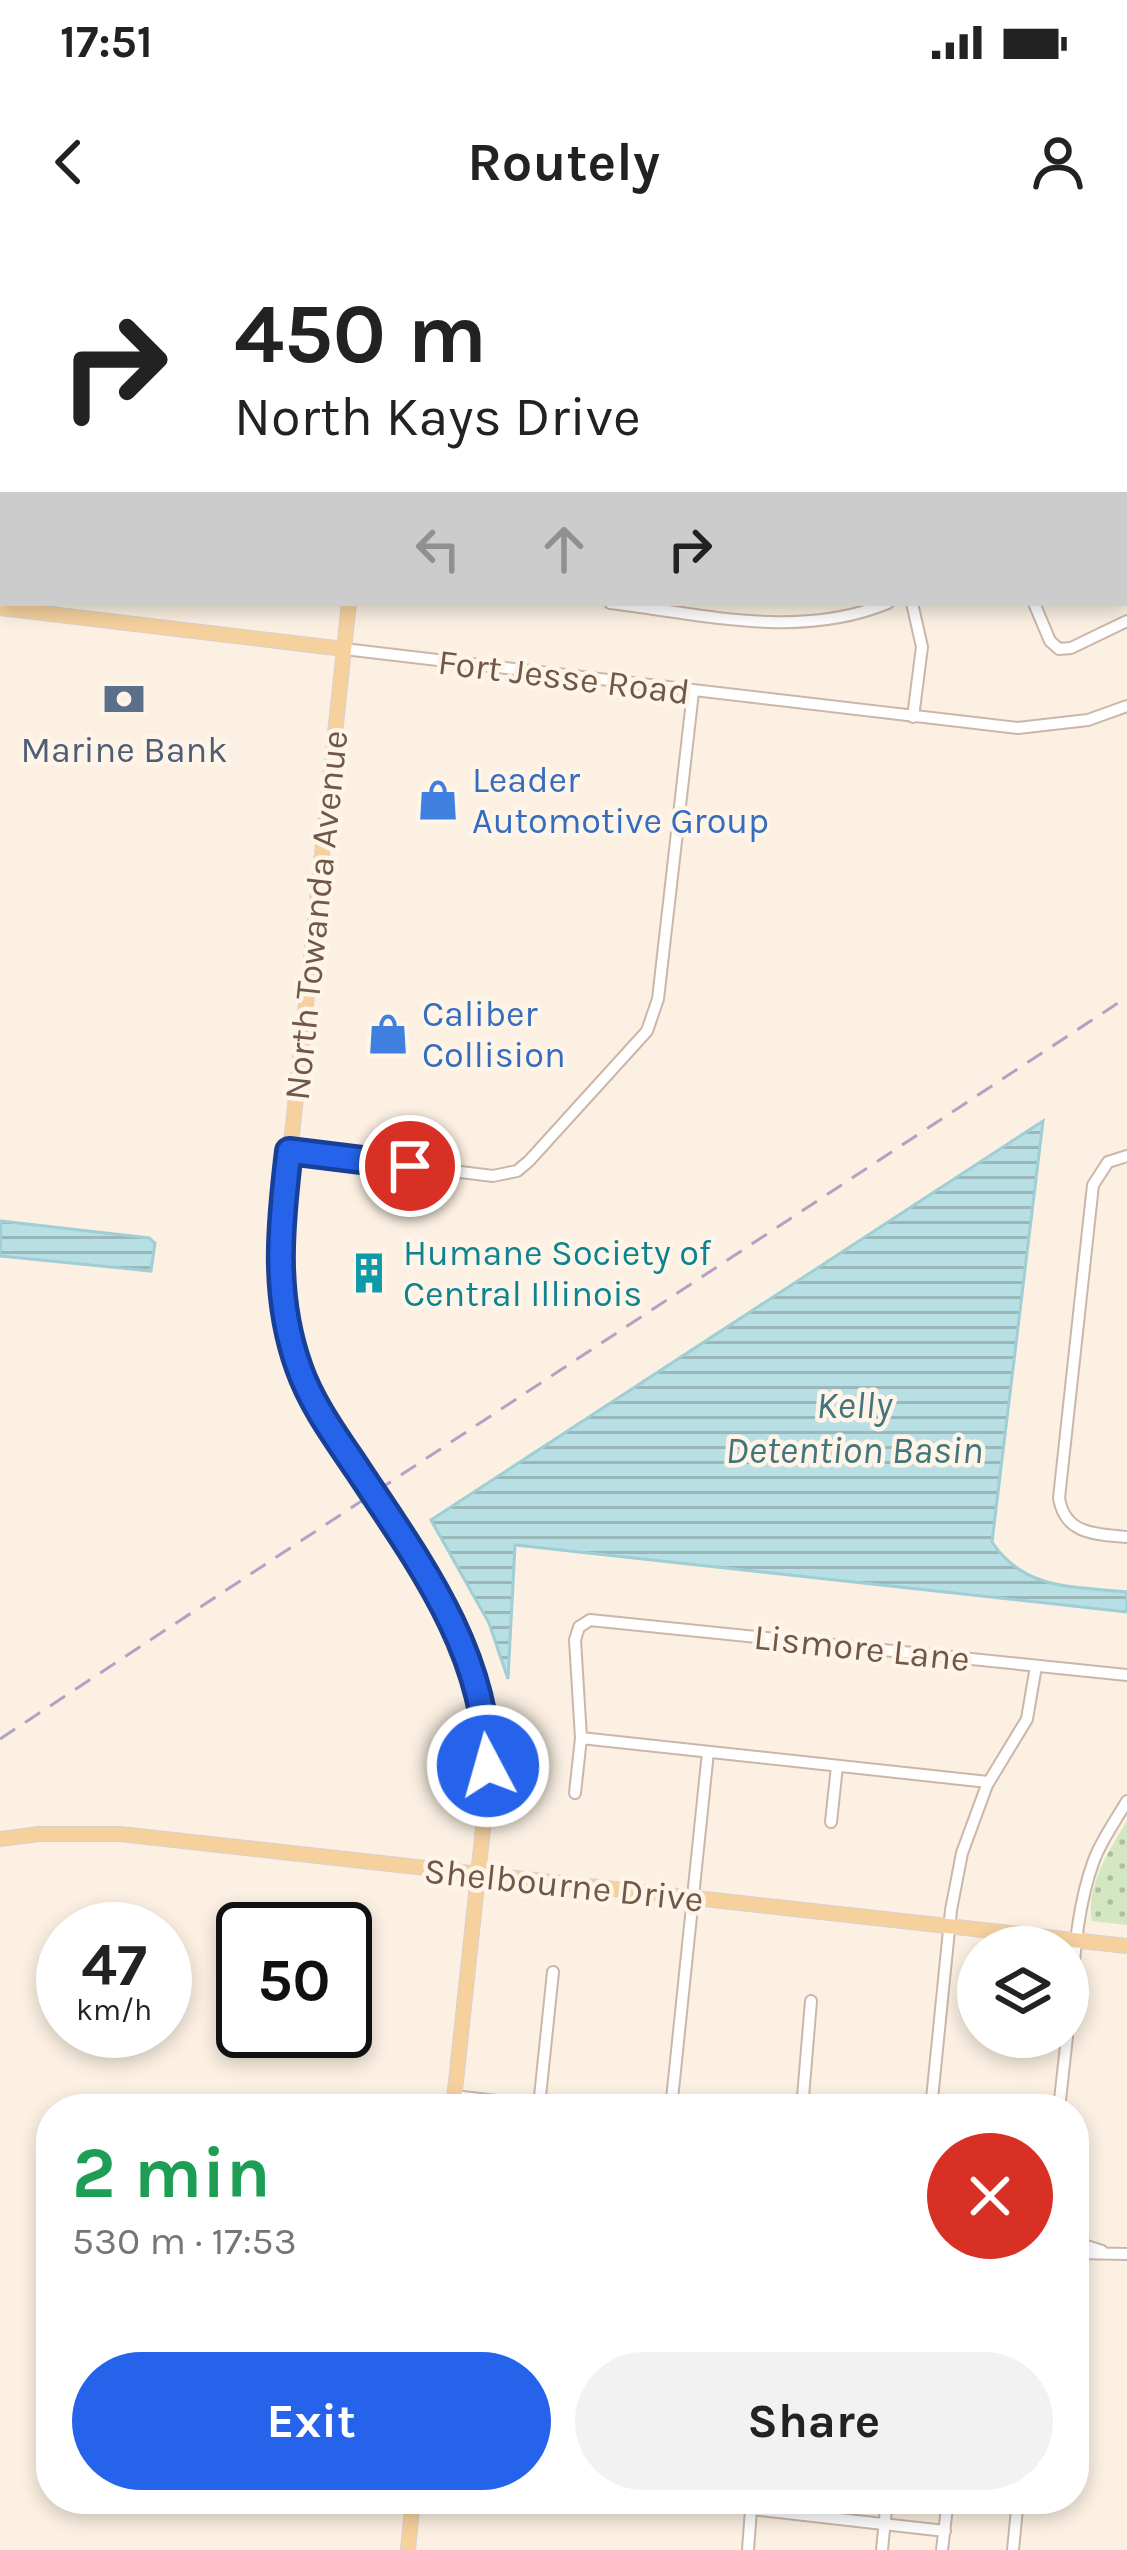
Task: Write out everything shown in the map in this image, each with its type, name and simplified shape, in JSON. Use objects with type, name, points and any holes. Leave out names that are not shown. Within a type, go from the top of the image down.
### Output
[{"type":"main road","name":"North Towanda Avenue","points":[[349,606],[279,1256],[283,1308],[300,1372],[451,1617],[479,1694],[488,1766],[455,2094]]},
{"type":"main road","name":"Fort Jesse Road","points":[[0,608],[344,649]]},
{"type":"main road","name":"Shelbourne Drive","points":[[0,1839],[92,1832],[957,1927]]},
{"type":"main road","name":"Shelbourne Drive","points":[[1089,1942],[1127,1946]]},
{"type":"main road","points":[[408,2550],[412,2514]]},
{"type":"street","points":[[637,606],[796,624],[844,619],[880,606]]},
{"type":"street","points":[[913,606],[922,647],[914,717]]},
{"type":"street","points":[[1035,606],[1058,648],[1072,648],[1127,621]]},
{"type":"street","name":"Fort Jesse Road","points":[[344,649],[914,717],[1041,727],[1088,720],[1127,706]]},
{"type":"street","points":[[289,1151],[493,1176],[509,1174],[530,1161],[647,1031],[658,998],[693,692]]},
{"type":"street","points":[[1127,1156],[1108,1162],[1093,1185],[1059,1498],[1064,1517],[1078,1530],[1127,1537]]},
{"type":"street","name":"Lismore Lane","points":[[581,1738],[576,1634],[584,1622],[597,1619],[1127,1675]]},
{"type":"street","points":[[933,2094],[962,1852],[988,1782],[1027,1719],[1036,1666]]},
{"type":"street","points":[[575,1793],[581,1738],[988,1782]]},
{"type":"street","points":[[673,2094],[708,1752]]},
{"type":"street","points":[[831,1822],[837,1766]]},
{"type":"street","points":[[1079,1926],[1096,1854],[1127,1801]]},
{"type":"street","points":[[540,2094],[554,1972]]},
{"type":"street","points":[[803,2094],[811,2001]]},
{"type":"street","points":[[1061,2094],[1065,2058]]},
{"type":"street","points":[[1089,2247],[1105,2252]]},
{"type":"street","points":[[1089,2253],[1127,2254]]},
{"type":"street","points":[[748,2550],[751,2514]]},
{"type":"street","points":[[808,2514],[945,2531]]},
{"type":"street","points":[[882,2550],[886,2514]]},
{"type":"street","points":[[942,2550],[947,2514]]},
{"type":"street","points":[[1013,2550],[1017,2514]]},
{"type":"green space","points":[[1127,1821],[1127,1925],[1092,1921],[1096,1882]]},
{"type":"water","name":"Kelly Detention Basin","points":[[1043,1121],[992,1542],[1019,1570],[1035,1578],[1127,1592],[1127,1612],[515,1545],[508,1679],[489,1623],[431,1520]]},
{"type":"water","points":[[1,1221],[149,1238],[155,1243],[151,1271],[0,1256]]},
{"type":"railway","points":[[0,1739],[1127,997]]},
{"type":"place","name":"Marine Bank","points":[[124,699]]},
{"type":"place","name":"Leader Automotive Group","points":[[438,800]]},
{"type":"place","name":"Caliber Collision","points":[[388,1034]]},
{"type":"place","name":"Humane Society of Central Illinois","points":[[369,1273]]},
{"type":"route","points":[[410,1166],[289,1151],[280,1225],[283,1308],[290,1343],[312,1398],[404,1539],[460,1636],[479,1694],[488,1766]]}]
